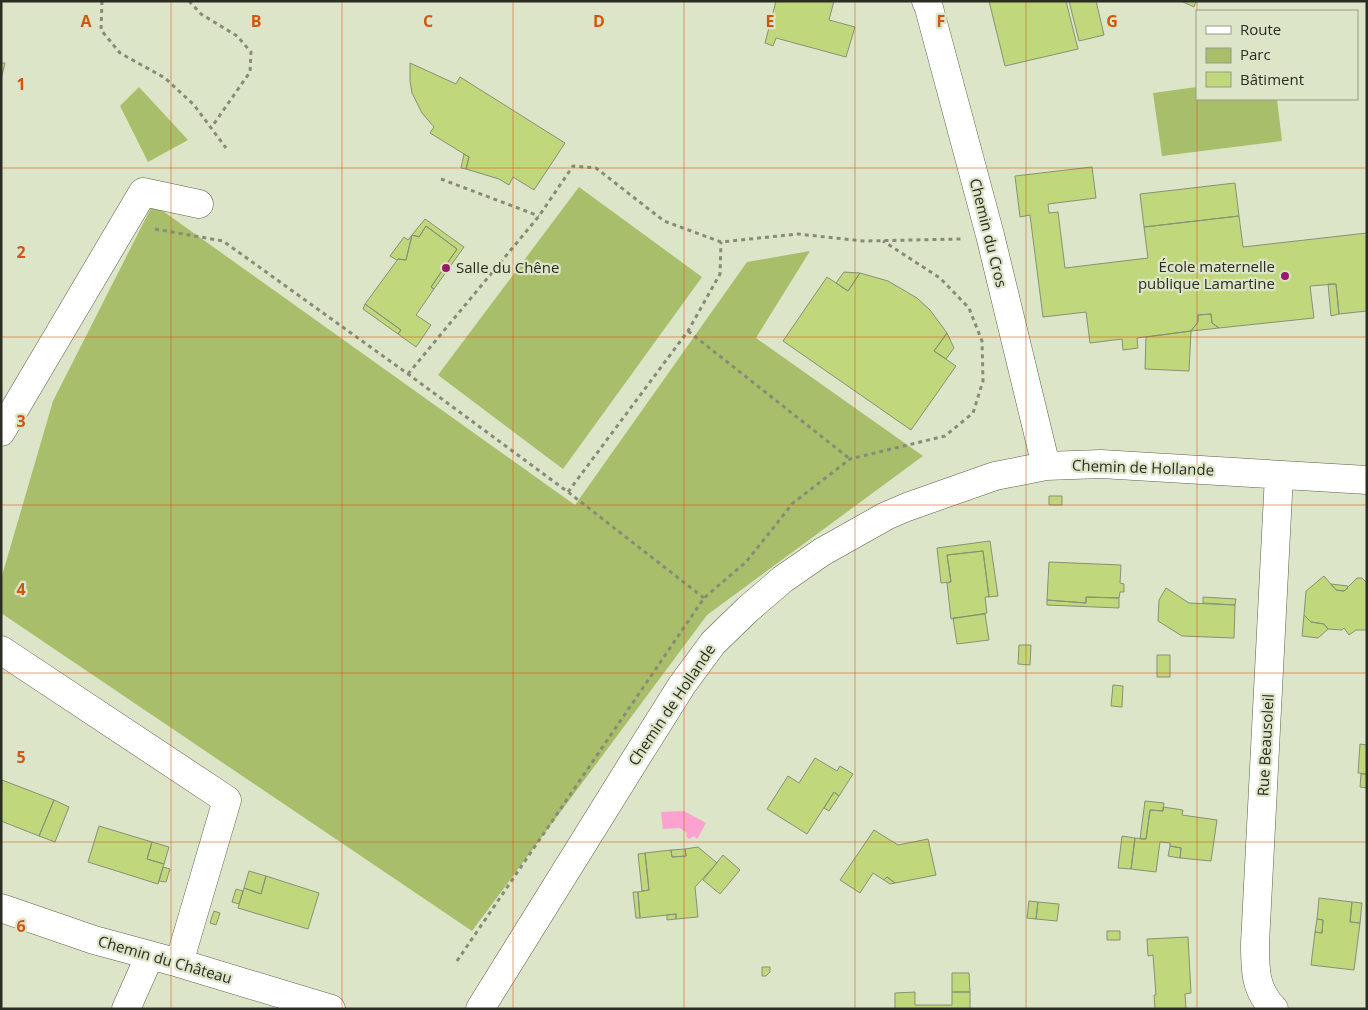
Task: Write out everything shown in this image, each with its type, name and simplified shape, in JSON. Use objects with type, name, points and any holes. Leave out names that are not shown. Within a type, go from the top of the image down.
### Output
[{"type":"street","name":"Chemin du Cros","points":[[926,1],[990,235],[1046,466]]},
{"type":"street","points":[[1,432],[143,192],[199,204]]},
{"type":"street","name":"Chemin de Hollande","points":[[480,1009],[682,685],[713,643],[783,579],[822,552],[886,516],[946,492],[995,476],[1046,466],[1101,464],[1367,480]]},
{"type":"street","name":"Rue Beausoleil","points":[[1274,1009],[1264,998],[1255,972],[1255,944],[1280,475]]},
{"type":"street","points":[[1,650],[227,800],[179,963]]},
{"type":"street","name":"Chemin du Château","points":[[1,908],[94,940],[179,963],[331,1009]]},
{"type":"street","points":[[126,1009],[150,955]]},
{"type":"path","points":[[102,1],[101,30],[120,53],[165,78],[194,105],[226,148]]},
{"type":"path","points":[[189,1],[201,14],[237,36],[251,52],[250,72],[211,128]]},
{"type":"path","points":[[408,374],[539,216],[574,166],[596,168],[664,221],[721,242],[798,234],[863,241],[966,239],[990,235]]},
{"type":"path","points":[[440,179],[539,216]]},
{"type":"path","points":[[124,223],[223,241],[568,492],[704,598]]},
{"type":"path","points":[[568,492],[688,331],[720,274],[721,242]]},
{"type":"path","points":[[688,331],[850,459]]},
{"type":"green space","points":[[139,87],[188,140],[148,162],[120,106]]},
{"type":"green space","points":[[1196,87],[1196,100],[1277,100],[1282,141],[1162,156],[1153,93]]},
{"type":"green space","points":[[579,187],[702,277],[563,469],[438,375]]},
{"type":"green space","points":[[153,204],[575,505],[747,262],[810,251],[756,338],[923,456],[707,615],[472,931],[1,613],[1,579],[53,401]]},
{"type":"shaded area","points":[[684,811],[706,823],[697,839],[694,836],[689,839],[686,836],[687,833],[680,828],[663,829],[661,812]]},
{"type":"building","points":[[776,1],[834,1],[829,20],[855,27],[846,57],[776,38],[773,46],[765,43]]},
{"type":"building","points":[[989,1],[1066,1],[1078,49],[1005,66]]},
{"type":"building","points":[[1069,1],[1096,1],[1104,35],[1079,41]]},
{"type":"building","points":[[1181,1],[1196,1],[1194,7]]},
{"type":"building","points":[[1,63],[5,63],[1,80]]},
{"type":"building","points":[[410,63],[456,84],[460,77],[565,143],[534,190],[513,177],[509,185],[499,179],[466,169],[469,157],[430,133],[434,127],[422,113],[412,93]]},
{"type":"building","points":[[464,154],[469,157],[466,169],[461,168]]},
{"type":"building","points":[[1092,167],[1096,198],[1048,204],[1049,213],[1058,212],[1065,268],[1148,258],[1144,227],[1239,216],[1243,247],[1367,233],[1367,311],[1339,314],[1336,284],[1310,286],[1314,318],[1219,328],[1212,323],[1211,314],[1198,315],[1198,322],[1191,331],[1137,338],[1138,348],[1123,350],[1122,339],[1090,343],[1086,312],[1043,317],[1030,215],[1020,217],[1015,176]]},
{"type":"building","points":[[1235,183],[1239,216],[1144,227],[1140,194]]},
{"type":"building","name":"Salle du Chêne","points":[[425,219],[464,247],[434,289],[431,287],[457,249],[426,226],[419,237],[412,235]]},
{"type":"building","points":[[426,226],[457,249],[431,287],[434,289],[416,315],[431,325],[416,347],[398,334],[401,330],[365,304],[398,259],[406,260],[412,235],[419,237]]},
{"type":"building","points":[[412,235],[406,260],[397,260],[390,256],[404,237],[408,240]]},
{"type":"building","points":[[844,272],[860,273],[848,291],[836,283]]},
{"type":"building","points":[[860,273],[888,281],[917,298],[930,310],[947,333],[934,351],[956,366],[911,430],[783,341],[827,277],[848,291]]},
{"type":"building","points":[[1328,284],[1336,284],[1339,314],[1331,316]]},
{"type":"building","points":[[365,304],[401,330],[398,334],[363,309]]},
{"type":"building","points":[[1211,314],[1212,323],[1219,328],[1191,331],[1198,322],[1198,315]]},
{"type":"building","points":[[1191,331],[1189,371],[1145,369],[1146,337]]},
{"type":"building","points":[[947,333],[954,348],[946,359],[934,351]]},
{"type":"building","points":[[1049,496],[1062,496],[1062,505],[1049,505]]},
{"type":"building","points":[[990,541],[998,596],[989,597],[983,551],[947,555],[951,582],[941,583],[937,548]]},
{"type":"building","points":[[983,551],[989,597],[985,597],[987,613],[951,619],[947,583],[951,582],[947,555]]},
{"type":"building","points":[[1049,562],[1121,565],[1120,583],[1124,584],[1124,592],[1120,592],[1119,598],[1086,597],[1086,603],[1047,600]]},
{"type":"building","points":[[1324,576],[1336,590],[1344,591],[1357,578],[1362,578],[1367,583],[1367,630],[1356,630],[1349,635],[1344,628],[1342,630],[1328,629],[1324,624],[1311,622],[1304,615],[1306,591]]},
{"type":"building","points":[[1331,584],[1348,586],[1344,591],[1336,590]]},
{"type":"building","points":[[1166,588],[1189,603],[1235,605],[1234,638],[1182,636],[1158,621],[1159,600]]},
{"type":"building","points":[[1086,597],[1119,598],[1119,608],[1047,605],[1047,600],[1086,603]]},
{"type":"building","points":[[1203,597],[1236,599],[1235,605],[1203,603]]},
{"type":"building","points":[[985,614],[989,640],[957,644],[953,618]]},
{"type":"building","points":[[1304,615],[1311,622],[1324,624],[1328,629],[1318,638],[1302,636]]},
{"type":"building","points":[[1019,645],[1031,645],[1030,665],[1018,664]]},
{"type":"building","points":[[1157,655],[1170,655],[1170,677],[1157,677]]},
{"type":"building","points":[[1113,685],[1123,686],[1122,707],[1111,706]]},
{"type":"building","points":[[1360,744],[1367,745],[1367,774],[1358,773]]},
{"type":"building","points":[[815,758],[837,771],[840,766],[853,774],[839,796],[834,792],[807,834],[767,809],[788,776],[799,783]]},
{"type":"building","points":[[1361,774],[1367,774],[1367,788],[1360,787]]},
{"type":"building","points":[[2,780],[54,800],[39,836],[1,821]]},
{"type":"building","points":[[834,792],[839,796],[829,811],[824,808]]},
{"type":"building","points":[[54,800],[69,807],[55,842],[39,836]]},
{"type":"building","points":[[1145,801],[1164,803],[1163,811],[1150,810],[1146,839],[1140,839]]},
{"type":"building","points":[[1163,807],[1183,810],[1182,815],[1217,820],[1211,861],[1180,858],[1181,848],[1170,846],[1170,843],[1160,842],[1156,872],[1131,869],[1135,838],[1146,839],[1150,810],[1163,811]]},
{"type":"building","points":[[99,826],[152,842],[147,859],[164,864],[158,884],[88,862]]},
{"type":"building","points":[[874,830],[898,845],[928,839],[936,875],[895,883],[887,877],[884,880],[873,873],[860,893],[840,880]]},
{"type":"building","points":[[1122,836],[1135,838],[1131,869],[1118,868]]},
{"type":"building","points":[[152,842],[169,847],[164,864],[147,859]]},
{"type":"building","points":[[1170,846],[1181,848],[1180,858],[1168,856]]},
{"type":"building","points":[[698,847],[717,863],[695,887],[698,917],[676,919],[676,914],[640,918],[638,892],[649,890],[645,853],[671,850],[672,857],[686,856],[685,849]]},
{"type":"building","points":[[685,849],[686,856],[672,857],[671,850]]},
{"type":"building","points":[[645,853],[649,890],[642,891],[638,854]]},
{"type":"building","points":[[723,855],[740,870],[720,894],[703,880]]},
{"type":"building","points":[[163,867],[170,869],[166,882],[159,881]]},
{"type":"building","points":[[249,871],[266,876],[261,894],[244,888]]},
{"type":"building","points":[[266,876],[319,893],[308,929],[238,908],[244,888],[261,894]]},
{"type":"building","points":[[887,877],[895,883],[890,884],[884,880]]},
{"type":"building","points":[[236,889],[243,891],[239,904],[232,902]]},
{"type":"building","points":[[633,892],[638,892],[640,918],[636,918]]},
{"type":"building","points":[[1319,898],[1352,902],[1350,922],[1360,923],[1354,970],[1311,965],[1315,932],[1322,933],[1323,920],[1317,919]]},
{"type":"building","points":[[1029,901],[1038,902],[1036,919],[1027,918]]},
{"type":"building","points":[[1038,902],[1059,904],[1057,921],[1036,919]]},
{"type":"building","points":[[1352,902],[1362,903],[1360,923],[1350,922]]},
{"type":"building","points":[[214,911],[220,913],[216,925],[210,923]]},
{"type":"building","points":[[676,914],[676,919],[667,920],[667,915]]},
{"type":"building","points":[[1317,919],[1323,920],[1322,933],[1315,932]]},
{"type":"building","points":[[1107,931],[1120,931],[1120,940],[1107,940]]},
{"type":"building","points":[[1188,937],[1191,993],[1185,994],[1186,1009],[1155,1009],[1154,995],[1156,995],[1153,955],[1148,956],[1147,939]]},
{"type":"building","points":[[762,967],[770,967],[770,972],[766,976],[762,976]]},
{"type":"building","points":[[952,973],[969,973],[970,992],[952,992]]},
{"type":"building","points":[[915,992],[915,1005],[952,1005],[952,992],[970,992],[970,1009],[895,1009],[895,993]]},
{"type":"place","name":"Salle du Chêne","points":[[446,268]]},
{"type":"place","name":"École maternelle publique Lamartine","points":[[1285,276]]}]
